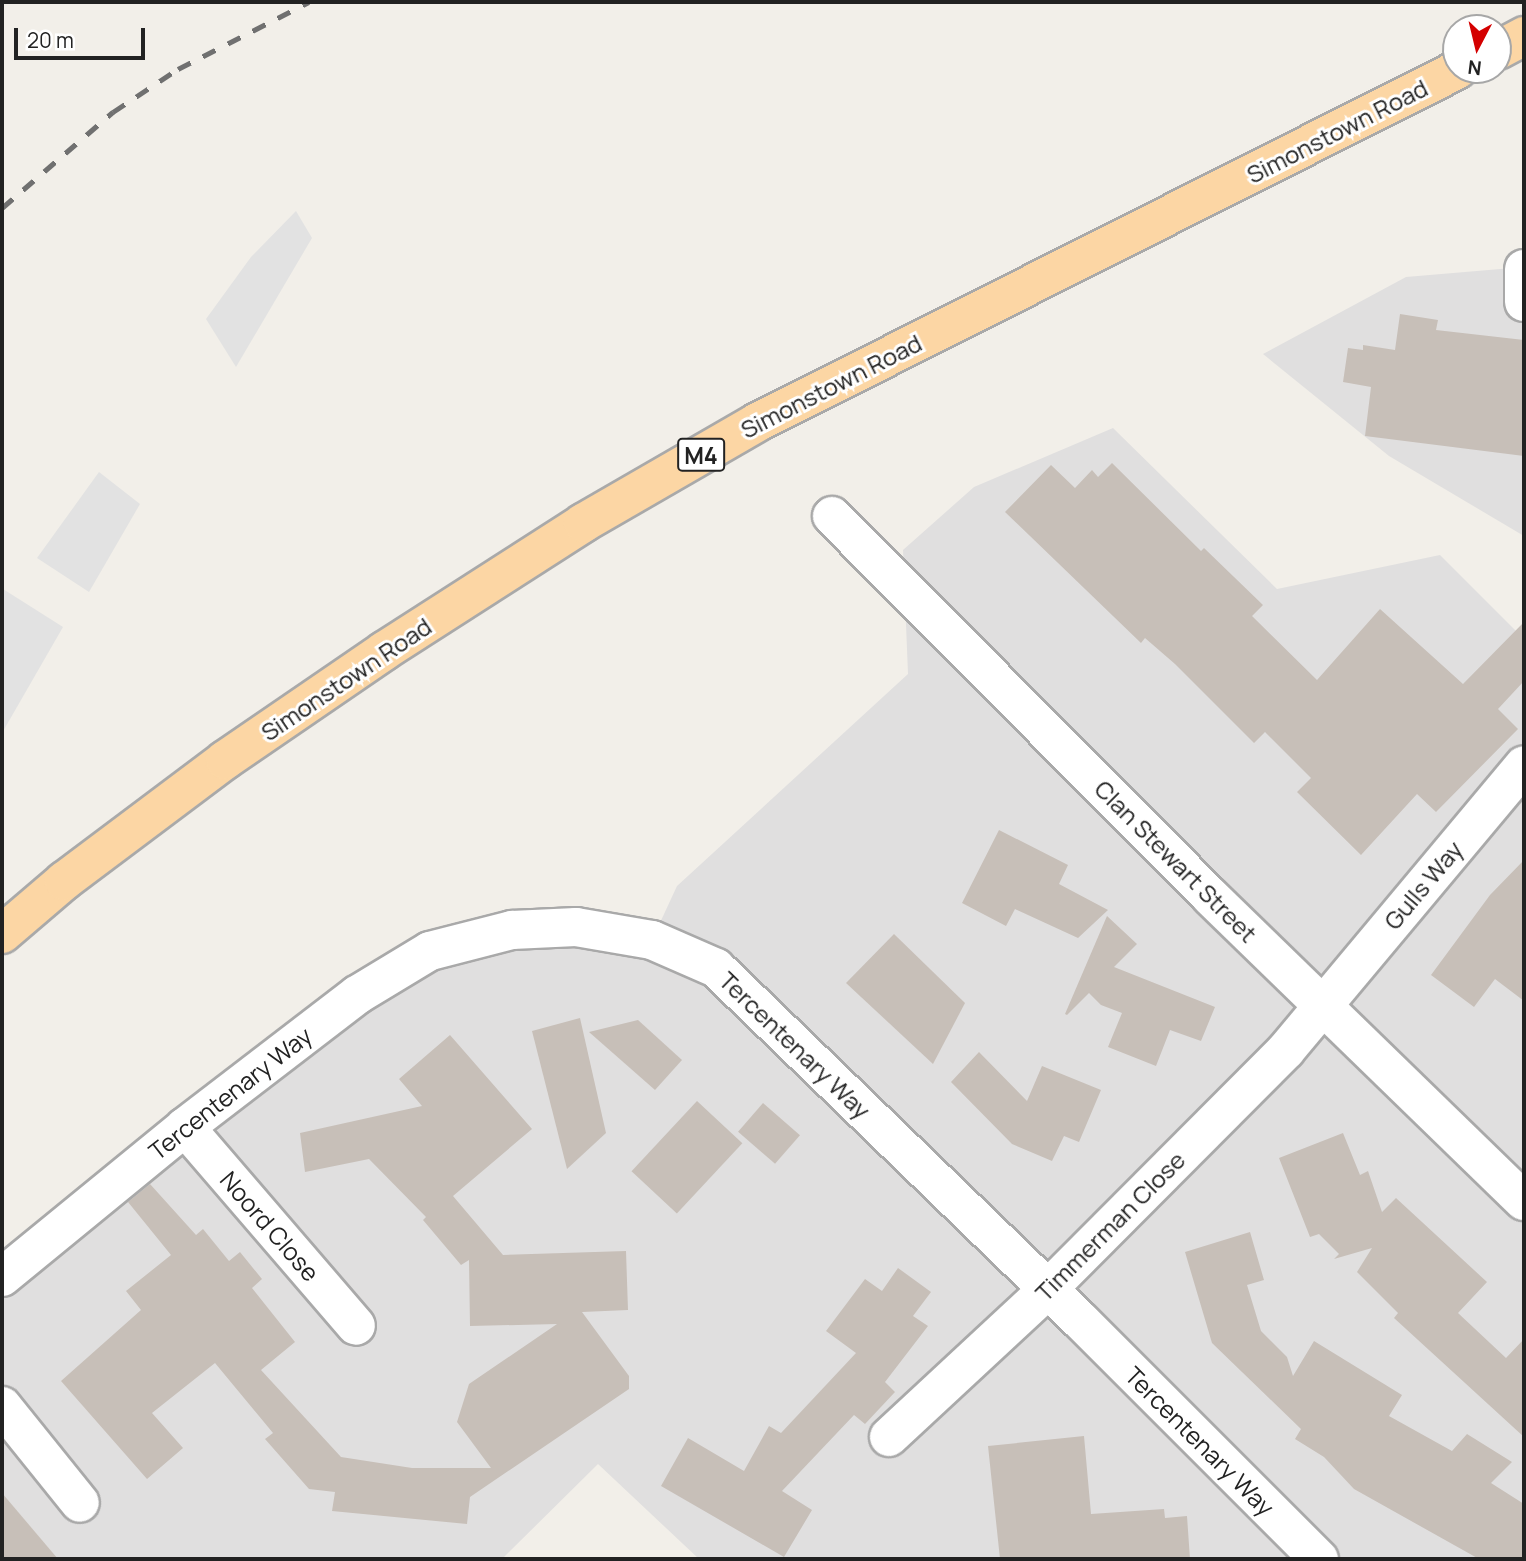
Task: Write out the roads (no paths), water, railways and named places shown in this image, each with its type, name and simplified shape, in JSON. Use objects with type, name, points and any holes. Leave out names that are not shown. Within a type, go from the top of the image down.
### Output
[{"type":"main road","name":"Simonstown Road","points":[[2,933],[64,881],[225,760],[384,651],[583,523],[756,423],[1442,78]]},
{"type":"street","points":[[1524,269],[1524,302]]},
{"type":"street","name":"Clan Stewart Street","points":[[832,516],[1322,1005],[1524,1201]]},
{"type":"street","name":"Gulls Way","points":[[1322,1005],[1524,765]]},
{"type":"street","name":"Tercentenary Way","points":[[2,1277],[185,1127],[358,995],[430,951],[512,930],[576,928],[652,940],[716,968],[1048,1289],[1319,1559]]},
{"type":"street","name":"Timmerman Close","points":[[889,1437],[1048,1289],[1286,1050],[1322,1005]]},
{"type":"street","name":"Noord Close","points":[[185,1127],[356,1326]]},
{"type":"street","points":[[2,1406],[80,1503]]},
{"type":"railway","points":[[2,208],[113,112],[178,69],[309,2]]}]
